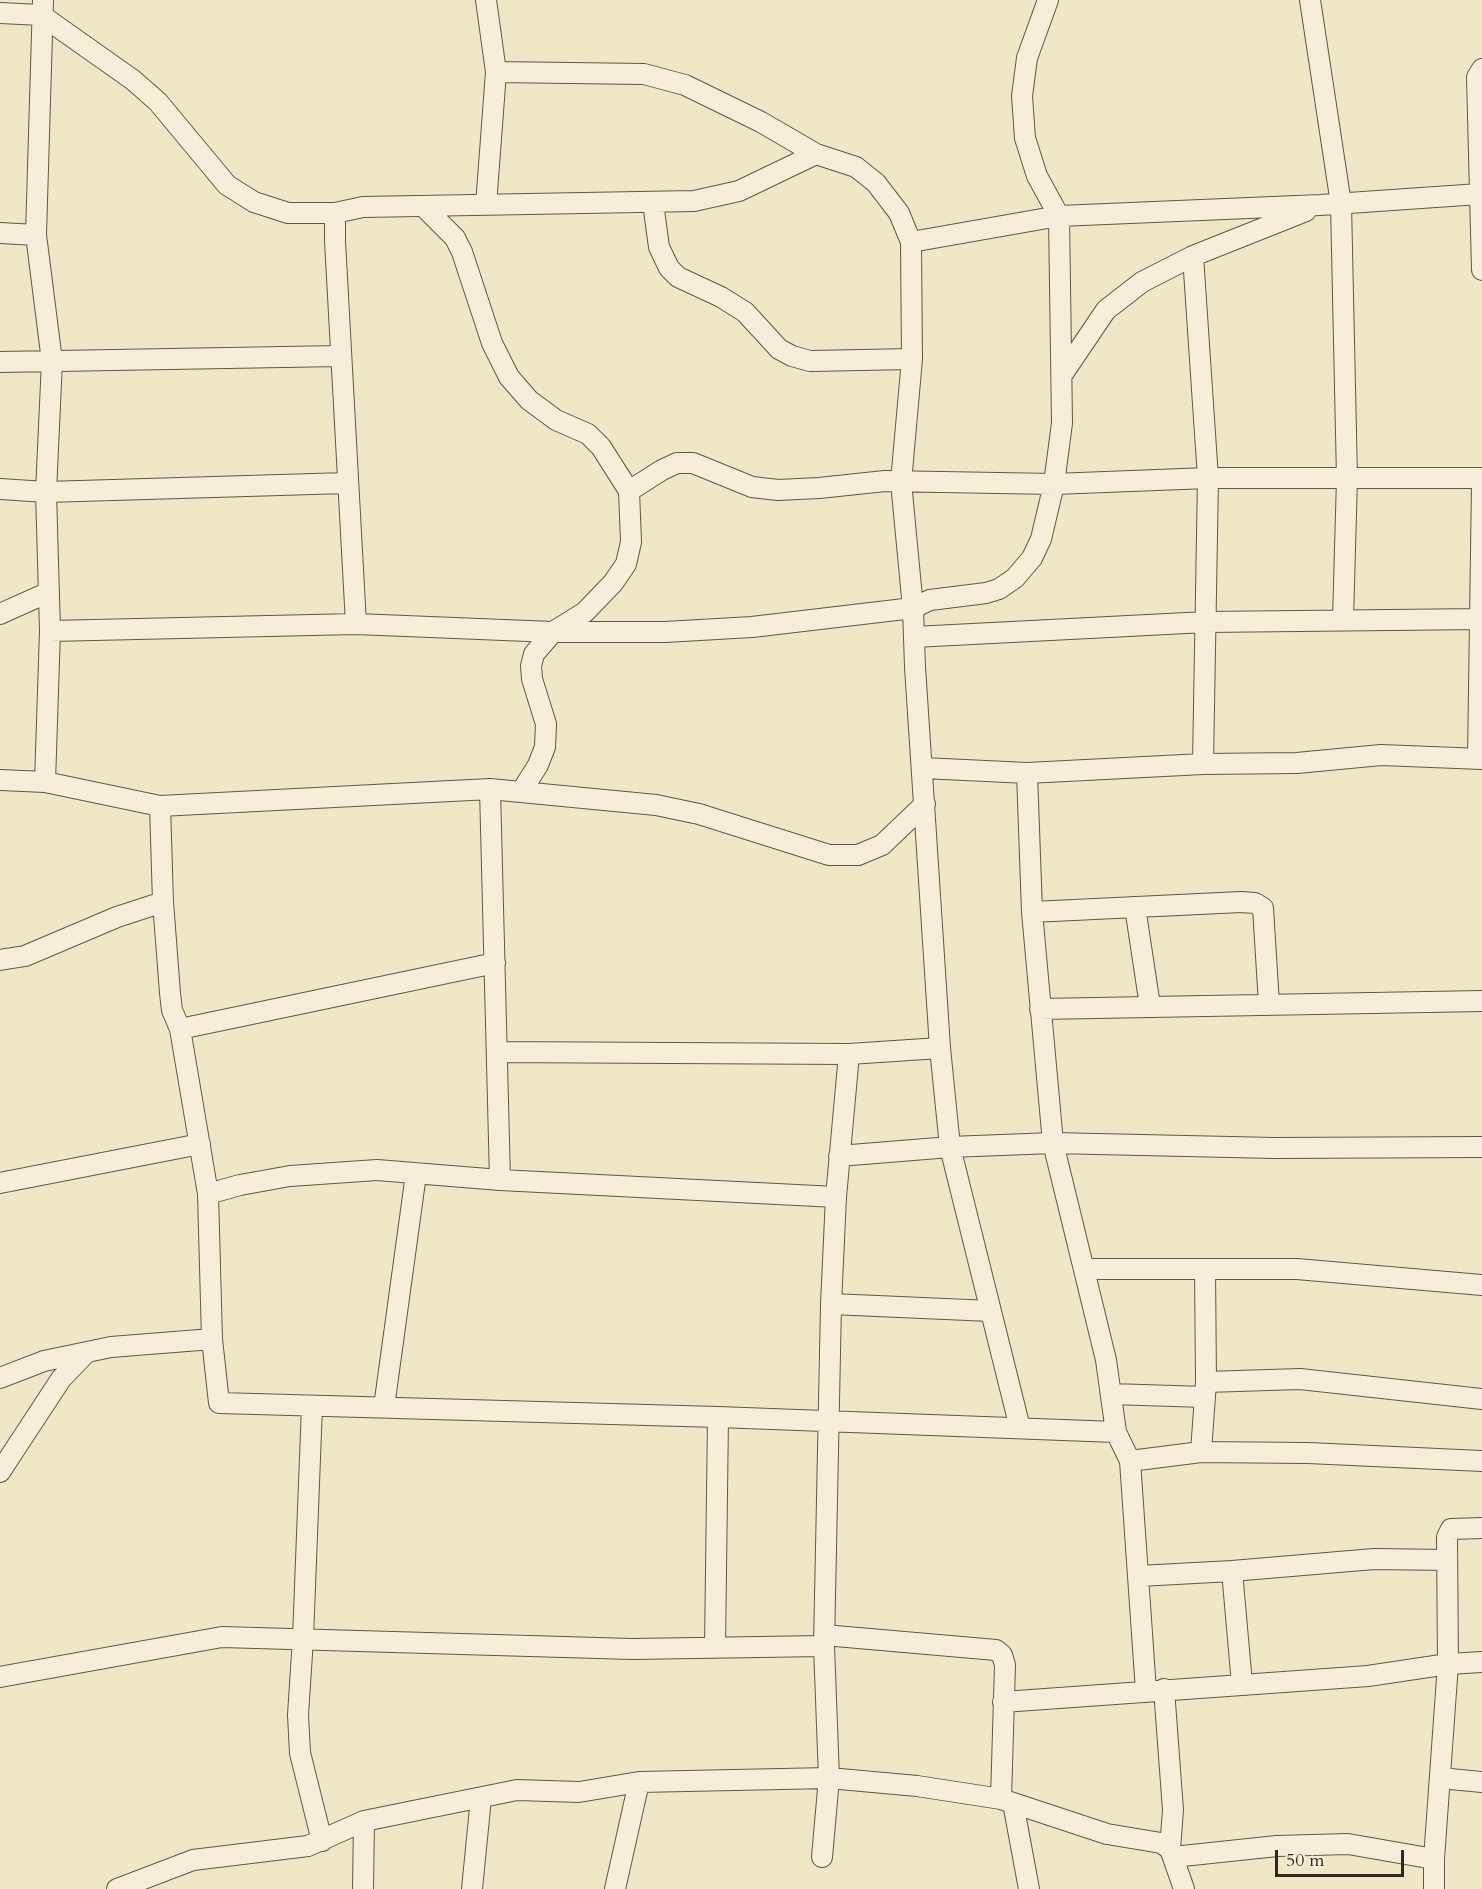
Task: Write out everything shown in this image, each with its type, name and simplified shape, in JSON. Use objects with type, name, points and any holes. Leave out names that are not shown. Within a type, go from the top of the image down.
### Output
[{"type":"street","points":[[486,0],[496,72],[486,205]]},
{"type":"street","points":[[50,631],[356,624],[554,632],[665,632],[752,627],[913,608],[930,600],[986,593],[999,589],[1015,578],[1032,558],[1041,539],[1054,484],[1062,423],[1059,216],[1037,176],[1025,138],[1022,96],[1027,58],[1048,0]]},
{"type":"street","points":[[1310,0],[1341,204],[1347,478],[1343,620]]},
{"type":"street","points":[[0,13],[42,8],[158,102],[227,185],[254,202],[288,213],[335,213],[363,207],[694,201],[739,191],[816,154]]},
{"type":"street","points":[[42,8],[36,235],[52,361],[46,492],[50,631],[45,782]]},
{"type":"street","points":[[1482,69],[1477,77],[1482,270]]},
{"type":"street","points":[[496,72],[644,74],[685,85],[761,122],[816,154],[856,167],[876,183],[899,213],[911,242],[912,359],[902,482],[913,608],[940,1048],[950,1146],[1020,1428]]},
{"type":"street","points":[[911,242],[1059,216],[1341,204],[1479,194]]},
{"type":"street","points":[[653,203],[659,248],[669,268],[678,277],[721,297],[745,312],[779,349],[792,356],[810,361],[912,359]]},
{"type":"street","points":[[1062,375],[1106,310],[1142,282],[1193,256],[1320,205]]},
{"type":"street","points":[[423,206],[447,228],[459,245],[492,343],[509,377],[529,400],[556,420],[588,435],[601,447],[629,491],[631,542],[626,564],[613,584],[585,612],[554,632],[534,654],[531,666],[532,680],[546,724],[545,747],[538,765],[521,792]]},
{"type":"street","points":[[335,213],[340,356],[356,624]]},
{"type":"street","points":[[0,233],[36,235]]},
{"type":"street","points":[[1193,256],[1208,478],[1203,764]]},
{"type":"street","points":[[0,362],[340,356]]},
{"type":"street","points":[[629,491],[677,463],[693,463],[752,487],[778,490],[885,481],[1054,484],[1208,478],[1482,478]]},
{"type":"street","points":[[0,489],[46,492],[347,483]]},
{"type":"street","points":[[922,768],[1027,773],[1203,764],[1297,763],[1381,755],[1480,759],[1482,484]]},
{"type":"street","points":[[0,614],[49,592]]},
{"type":"street","points":[[914,637],[1206,622],[1480,619]]},
{"type":"street","points":[[1027,773],[1032,912],[1053,1143],[1106,1360],[1116,1432],[1130,1461],[1139,1576],[1173,1810],[1172,1853],[1185,1889]]},
{"type":"street","points":[[0,780],[45,782],[160,806],[490,789],[656,805],[699,814],[829,855],[858,855],[882,845],[925,804]]},
{"type":"street","points":[[490,789],[500,1180]]},
{"type":"street","points":[[160,806],[172,1010],[180,1029],[208,1194],[212,1339],[219,1403],[718,1417],[1116,1432]]},
{"type":"street","points":[[0,960],[24,956],[117,917],[164,902]]},
{"type":"street","points":[[1032,912],[1255,903],[1263,908],[1269,1004]]},
{"type":"street","points":[[1136,907],[1150,1006]]},
{"type":"street","points":[[180,1029],[495,963]]},
{"type":"street","points":[[1040,1009],[1482,1001]]},
{"type":"street","points":[[497,1052],[849,1054],[940,1048]]},
{"type":"street","points":[[822,1857],[829,1778],[824,1641],[831,1304],[836,1197],[849,1054]]},
{"type":"street","points":[[839,1156],[950,1146],[1053,1143],[1274,1148],[1482,1147]]},
{"type":"street","points":[[0,1183],[200,1144]]},
{"type":"street","points":[[208,1194],[280,1178],[327,1172],[377,1170],[500,1180],[836,1197]]},
{"type":"street","points":[[384,1407],[416,1174]]},
{"type":"street","points":[[1084,1269],[1298,1269],[1482,1285]]},
{"type":"street","points":[[1201,1452],[1206,1390],[1205,1269]]},
{"type":"street","points":[[831,1304],[992,1311]]},
{"type":"street","points":[[0,1378],[44,1361],[111,1347],[212,1339]]},
{"type":"street","points":[[0,1472],[61,1378],[86,1353]]},
{"type":"street","points":[[1111,1394],[1206,1390],[1300,1379],[1482,1399]]},
{"type":"street","points":[[312,1406],[298,1715],[300,1753],[322,1841]]},
{"type":"street","points":[[715,1648],[718,1417]]},
{"type":"street","points":[[1130,1461],[1201,1452],[1308,1453],[1482,1461]]},
{"type":"street","points":[[1434,1889],[1434,1858],[1448,1664],[1448,1531],[1457,1527],[1482,1528]]},
{"type":"street","points":[[1139,1576],[1374,1559],[1447,1560]]},
{"type":"street","points":[[1232,1571],[1242,1684]]},
{"type":"street","points":[[0,1677],[222,1637],[632,1649],[715,1648],[824,1641],[996,1650],[1002,1655],[1005,1665],[1003,1702],[1007,1801],[1029,1889]]},
{"type":"street","points":[[1003,1702],[1368,1676],[1448,1664],[1482,1662]]},
{"type":"street","points":[[117,1889],[193,1860],[308,1846],[364,1821],[517,1790],[579,1792],[639,1782],[829,1778],[917,1786],[1007,1801],[1107,1834],[1161,1843],[1172,1853],[1348,1844],[1434,1858]]},
{"type":"street","points":[[1440,1778],[1482,1782]]},
{"type":"street","points":[[615,1889],[639,1782]]},
{"type":"street","points":[[472,1889],[481,1798]]},
{"type":"street","points":[[363,1889],[364,1821]]}]
